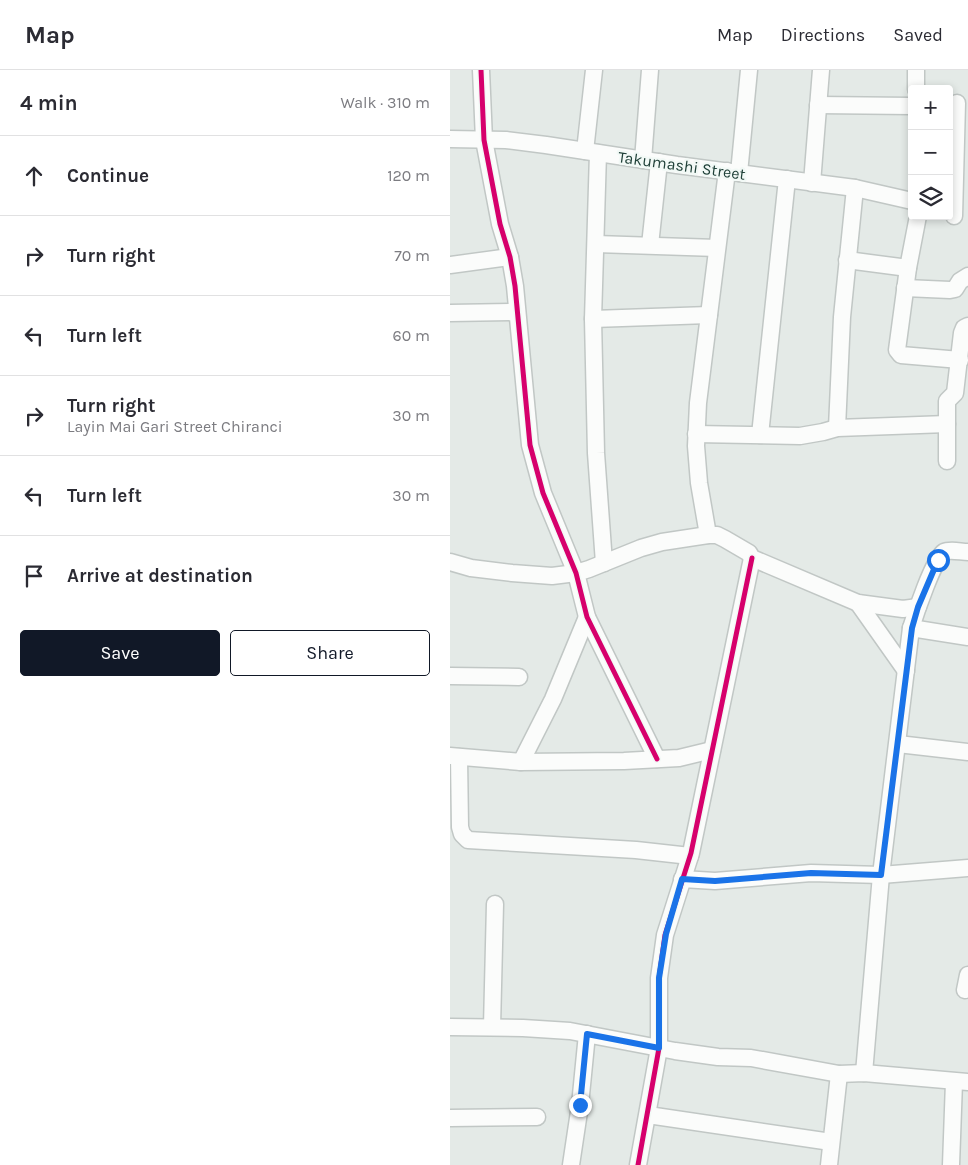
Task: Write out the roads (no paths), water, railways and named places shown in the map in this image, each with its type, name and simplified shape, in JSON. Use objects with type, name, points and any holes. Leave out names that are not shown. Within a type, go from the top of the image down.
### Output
[{"type":"street","points":[[480,70],[484,140],[500,224],[510,257],[515,286],[530,446],[543,493],[576,573],[587,617],[658,759]]},
{"type":"street","points":[[594,70],[591,152],[596,244],[593,319],[596,453],[604,563]]},
{"type":"street","points":[[650,70],[650,245]]},
{"type":"street","points":[[708,535],[699,483],[696,434],[698,403],[717,248],[733,172],[749,70]]},
{"type":"street","points":[[812,183],[822,70]]},
{"type":"street","points":[[916,70],[916,85]]},
{"type":"street","points":[[957,216],[958,103]]},
{"type":"street","points":[[818,105],[908,106]]},
{"type":"street","name":"Takumashi Street","points":[[450,139],[506,140],[855,188],[908,200]]},
{"type":"street","points":[[760,435],[787,179]]},
{"type":"street","points":[[837,428],[842,316],[855,188]]},
{"type":"street","points":[[917,220],[908,268],[897,350],[901,354],[960,360]]},
{"type":"street","points":[[596,244],[717,248]]},
{"type":"street","points":[[450,265],[510,257]]},
{"type":"street","points":[[847,260],[908,268]]},
{"type":"street","points":[[905,288],[950,290],[955,289],[960,281],[968,276]]},
{"type":"street","points":[[450,313],[517,312]]},
{"type":"street","points":[[593,319],[709,315]]},
{"type":"street","points":[[947,461],[948,401],[956,393],[962,333],[964,328],[968,326]]},
{"type":"street","points":[[696,434],[800,436],[837,428],[947,424]]},
{"type":"street","points":[[450,562],[471,568],[552,576],[576,573],[662,542],[717,535],[749,553],[752,558],[858,603],[903,609],[918,607]]},
{"type":"street","points":[[864,1073],[881,875],[912,628],[918,607],[943,552],[968,552]]},
{"type":"street","points":[[638,1165],[659,1048],[659,978],[666,934],[690,856],[752,558]]},
{"type":"street","points":[[858,603],[906,671]]},
{"type":"street","points":[[521,762],[553,699],[587,617]]},
{"type":"street","points":[[912,628],[968,637]]},
{"type":"street","points":[[450,676],[519,676]]},
{"type":"street","points":[[898,744],[968,752]]},
{"type":"street","points":[[690,856],[636,850],[468,840],[462,834],[460,827],[454,757],[521,762],[624,762],[679,758],[712,750]]},
{"type":"street","points":[[682,879],[715,881],[811,873],[881,875],[968,868]]},
{"type":"street","points":[[492,1027],[495,904]]},
{"type":"street","points":[[450,1027],[570,1031],[659,1048],[718,1057],[751,1058],[839,1074],[864,1073],[961,1082],[951,1165]]},
{"type":"street","points":[[571,1165],[580,1105],[587,1034]]},
{"type":"street","points":[[829,1165],[839,1074]]},
{"type":"street","points":[[648,1115],[831,1142]]},
{"type":"street","points":[[450,1118],[537,1117]]}]
